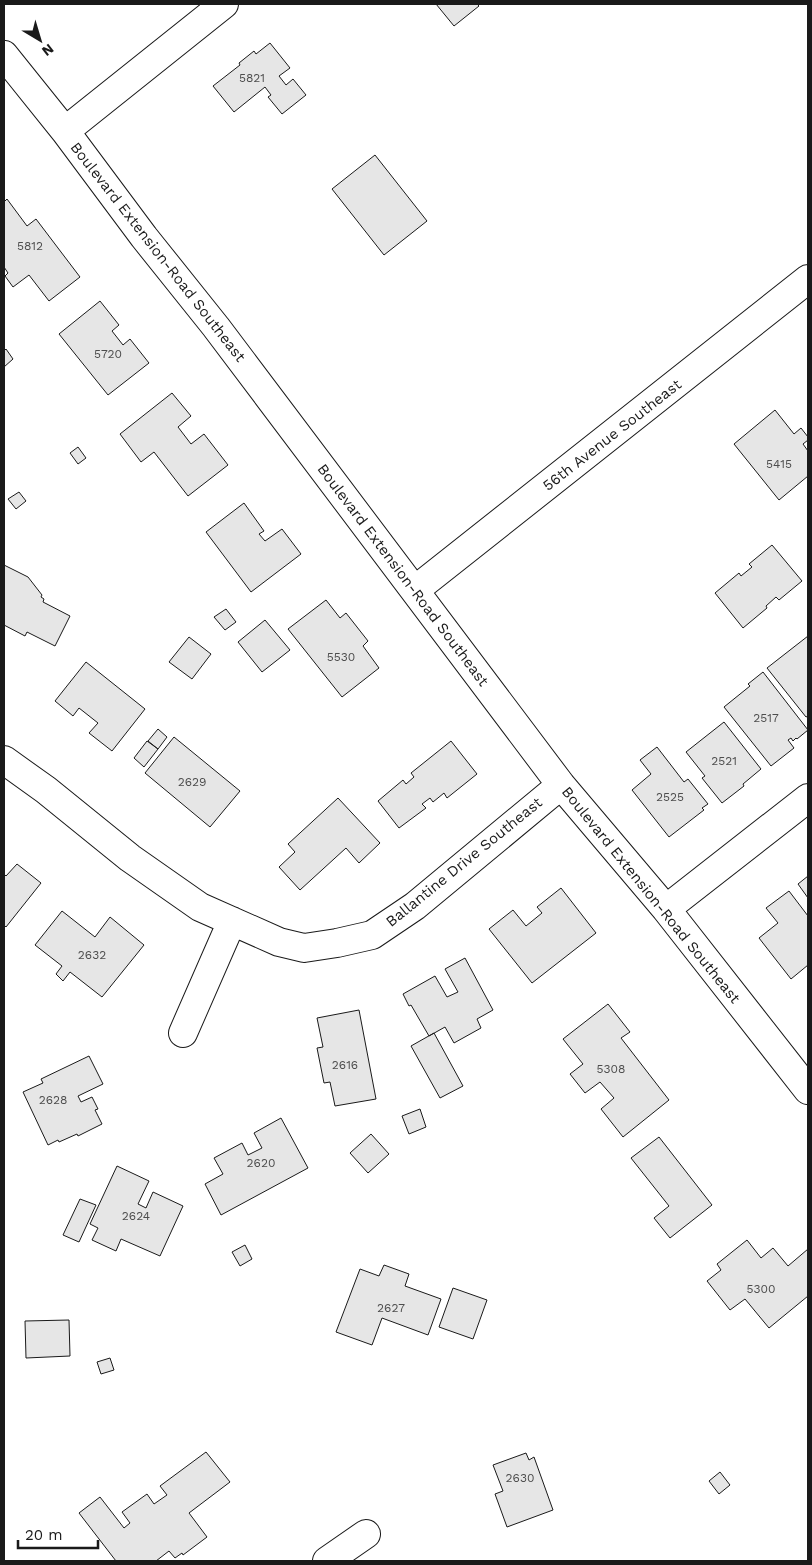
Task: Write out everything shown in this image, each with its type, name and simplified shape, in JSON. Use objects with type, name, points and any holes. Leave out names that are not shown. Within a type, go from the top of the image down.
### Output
[{"type":"street","points":[[65,131],[224,4]]},
{"type":"street","name":"Boulevard Extension-Road Southeast","points":[[4,54],[65,131],[144,237],[216,327],[561,785],[666,909],[808,1090]]},
{"type":"street","name":"56th Avenue Southeast","points":[[415,590],[808,279]]},
{"type":"street","name":"Ballantine Drive Southeast","points":[[4,760],[46,790],[130,858],[200,907],[279,942],[304,948],[372,935],[414,906],[561,785]]},
{"type":"street","points":[[666,909],[808,798]]},
{"type":"street","points":[[183,1033],[232,921]]},
{"type":"street","points":[[327,1561],[366,1534]]},
{"type":"building","points":[[436,4],[477,4],[479,6],[454,26]]},
{"type":"building","points":[[270,43],[290,68],[279,76],[286,85],[293,79],[306,95],[282,114],[268,97],[271,95],[265,87],[234,112],[213,86],[240,65],[239,63],[254,51],[256,54]]},
{"type":"building","points":[[375,155],[427,221],[384,255],[332,189]]},
{"type":"building","points":[[7,199],[27,226],[36,219],[80,277],[49,301],[29,275],[13,287],[5,276],[8,273],[4,267],[4,202]]},
{"type":"building","points":[[100,301],[119,325],[112,331],[123,345],[130,339],[149,363],[108,395],[59,334]]},
{"type":"building","points":[[6,349],[13,359],[4,367],[4,351]]},
{"type":"building","points":[[172,393],[191,416],[178,427],[191,444],[204,434],[228,465],[188,496],[154,452],[141,462],[120,434]]},
{"type":"building","points":[[775,410],[794,434],[801,428],[808,437],[808,440],[803,444],[808,451],[808,476],[779,500],[734,444]]},
{"type":"building","points":[[78,447],[86,458],[78,464],[70,453]]},
{"type":"building","points":[[19,492],[26,501],[16,509],[8,499]]},
{"type":"building","points":[[244,503],[264,531],[259,534],[265,541],[282,529],[301,554],[251,592],[206,532]]},
{"type":"building","points":[[772,545],[802,581],[779,600],[776,597],[766,606],[767,608],[743,628],[715,593],[739,573],[741,576],[752,567],[749,564]]},
{"type":"building","points":[[4,565],[28,577],[42,595],[43,602],[70,616],[55,646],[27,632],[25,636],[4,625]]},
{"type":"building","points":[[326,600],[340,618],[346,613],[368,641],[363,646],[379,668],[342,697],[288,629]]},
{"type":"building","points":[[226,609],[236,622],[225,630],[214,617]]},
{"type":"building","points":[[265,620],[290,650],[262,672],[238,642]]},
{"type":"building","points":[[808,636],[808,716],[806,717],[767,668]]},
{"type":"building","points":[[189,637],[211,654],[192,679],[169,662]]},
{"type":"building","points":[[86,662],[145,709],[112,751],[89,733],[98,723],[79,708],[73,716],[55,701]]},
{"type":"building","points":[[763,672],[808,730],[793,741],[791,738],[788,740],[794,748],[771,766],[724,707],[750,686],[748,684]]},
{"type":"building","points":[[724,722],[761,769],[743,784],[744,786],[722,803],[702,778],[705,776],[686,752]]},
{"type":"building","points":[[158,729],[167,737],[158,749],[148,741]]},
{"type":"building","points":[[174,737],[240,791],[210,827],[145,773]]},
{"type":"building","points":[[147,741],[158,749],[144,767],[134,758]]},
{"type":"building","points":[[451,741],[477,774],[447,798],[444,793],[433,802],[430,798],[422,804],[426,808],[399,828],[378,801],[403,780],[406,784],[414,777],[411,773]]},
{"type":"building","points":[[657,747],[684,782],[688,779],[708,804],[702,808],[704,810],[669,837],[632,790],[651,774],[640,760]]},
{"type":"building","points":[[338,798],[380,843],[359,863],[346,848],[300,890],[279,867],[295,852],[288,844]]},
{"type":"building","points":[[17,864],[41,883],[6,927],[4,925],[4,874],[6,876]]},
{"type":"building","points":[[808,876],[808,898],[798,884]]},
{"type":"building","points":[[561,888],[596,933],[532,983],[489,929],[513,910],[526,926],[542,913],[537,907]]},
{"type":"building","points":[[789,891],[808,916],[808,965],[791,979],[759,938],[778,923],[766,908]]},
{"type":"building","points":[[62,911],[95,937],[110,917],[144,945],[102,997],[70,972],[63,981],[56,974],[62,966],[35,945]]},
{"type":"building","points":[[465,958],[493,1010],[477,1019],[481,1028],[454,1043],[445,1027],[429,1036],[403,994],[435,976],[447,997],[458,992],[445,969]]},
{"type":"building","points":[[608,1004],[630,1032],[621,1038],[669,1100],[623,1137],[601,1109],[614,1098],[600,1082],[585,1093],[570,1074],[583,1064],[563,1039]]},
{"type":"building","points":[[359,1010],[376,1099],[335,1106],[330,1082],[324,1083],[317,1048],[323,1047],[317,1018]]},
{"type":"building","points":[[434,1033],[463,1086],[440,1098],[411,1046]]},
{"type":"building","points":[[89,1056],[103,1084],[78,1096],[81,1102],[92,1097],[98,1109],[95,1110],[102,1124],[78,1136],[77,1134],[48,1145],[23,1092],[43,1083],[41,1079]]},
{"type":"building","points":[[420,1109],[426,1127],[409,1134],[402,1116]]},
{"type":"building","points":[[281,1118],[308,1168],[221,1215],[205,1184],[223,1174],[214,1158],[242,1143],[248,1155],[262,1148],[254,1133]]},
{"type":"building","points":[[371,1134],[389,1154],[368,1173],[350,1153]]},
{"type":"building","points":[[659,1137],[712,1205],[670,1238],[654,1218],[669,1206],[631,1158]]},
{"type":"building","points":[[117,1166],[149,1181],[138,1204],[146,1208],[153,1192],[183,1206],[160,1256],[121,1239],[116,1251],[92,1240],[98,1228],[90,1224]]},
{"type":"building","points":[[80,1199],[96,1205],[79,1242],[63,1235]]},
{"type":"building","points":[[747,1240],[761,1258],[773,1248],[788,1266],[808,1249],[808,1296],[769,1328],[745,1299],[730,1310],[707,1281],[721,1270],[717,1264]]},
{"type":"building","points":[[245,1245],[252,1259],[240,1266],[232,1252]]},
{"type":"building","points":[[384,1265],[409,1274],[405,1286],[441,1299],[428,1335],[382,1318],[372,1345],[336,1332],[360,1269],[379,1276]]},
{"type":"building","points":[[453,1288],[487,1300],[473,1339],[439,1327]]},
{"type":"building","points":[[69,1320],[70,1356],[26,1358],[25,1321]]},
{"type":"building","points":[[110,1358],[114,1370],[101,1374],[97,1362]]},
{"type":"building","points":[[206,1452],[230,1482],[189,1513],[207,1537],[183,1555],[182,1553],[175,1558],[169,1551],[156,1561],[116,1561],[79,1513],[100,1497],[124,1528],[130,1523],[122,1512],[147,1494],[154,1504],[167,1495],[160,1486]]},
{"type":"building","points":[[526,1453],[529,1460],[534,1457],[553,1510],[507,1527],[495,1494],[503,1491],[493,1465]]},
{"type":"building","points":[[720,1472],[730,1485],[719,1494],[709,1481]]}]
